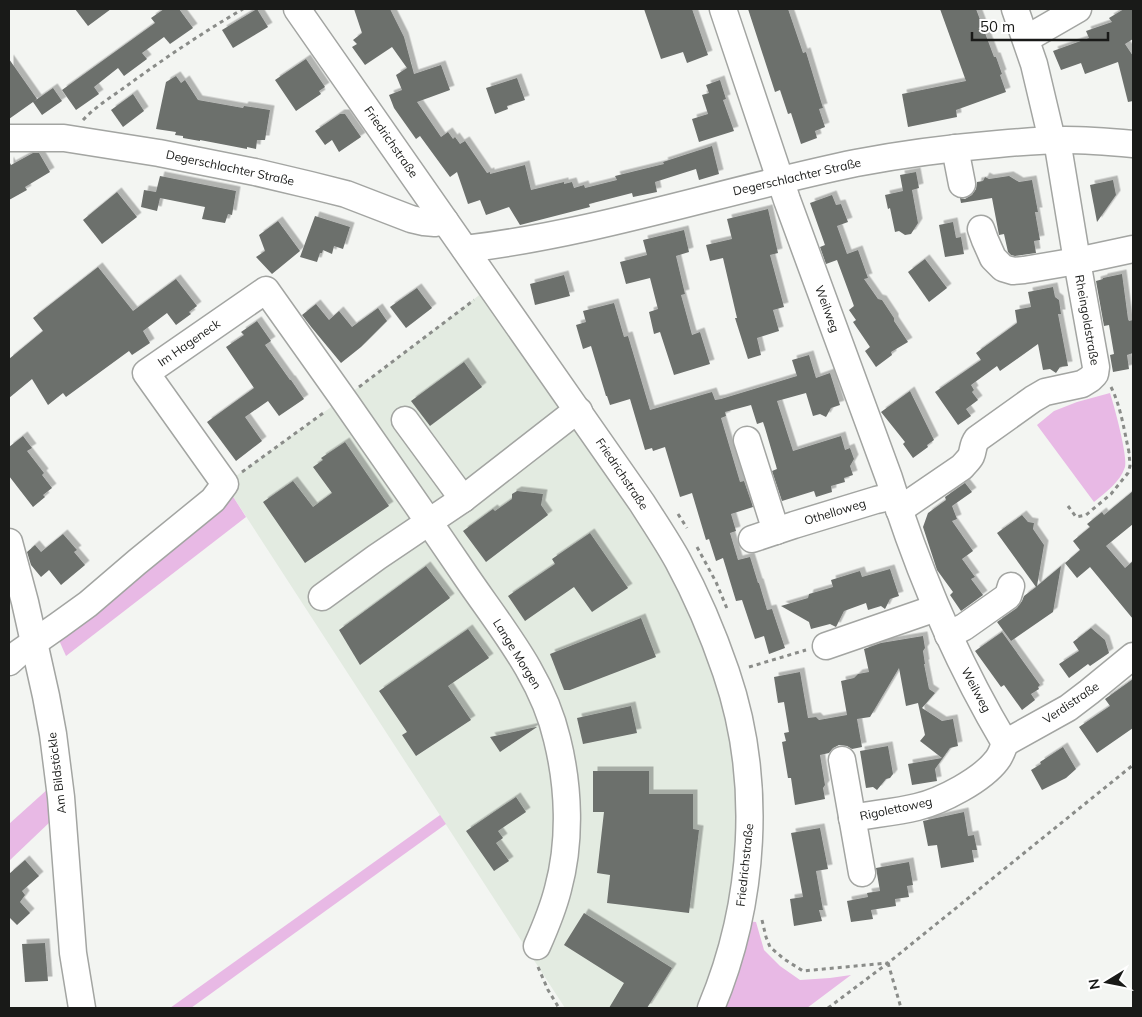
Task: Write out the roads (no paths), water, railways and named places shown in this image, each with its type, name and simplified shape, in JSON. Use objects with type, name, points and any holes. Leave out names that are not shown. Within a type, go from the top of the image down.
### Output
[{"type":"street","name":"Friedrichstraße","points":[[297,9],[465,249],[483,293],[579,411],[642,503],[691,586],[715,643],[735,704],[742,737],[749,801],[749,832],[747,864],[737,927],[727,965],[712,1008]]},
{"type":"street","name":"Weilweg","points":[[723,9],[781,180],[908,537],[948,635],[972,684],[1005,743]]},
{"type":"street","name":"Rheingoldstraße","points":[[897,503],[962,467],[972,455],[973,446],[977,439],[1033,399],[1045,392],[1082,384],[1095,374],[1096,367],[1092,354],[1054,140],[1016,9]]},
{"type":"street","points":[[1026,39],[1078,9]]},
{"type":"street","name":"Degerschlachter Straße","points":[[9,138],[64,138],[159,153],[273,176],[346,194],[410,219],[435,223],[445,221]]},
{"type":"street","name":"Degerschlachter Straße","points":[[465,249],[526,240],[589,227],[781,180],[883,158],[955,148],[1054,140],[1133,144]]},
{"type":"street","points":[[955,148],[962,184]]},
{"type":"street","name":"Rheingoldstraße","points":[[981,229],[988,250],[1003,268],[1013,271],[1024,270],[1077,261]]},
{"type":"street","points":[[1077,261],[1133,249]]},
{"type":"street","name":"Im Hageneck","points":[[34,642],[88,604],[213,500],[225,484],[146,373],[266,290],[430,522]]},
{"type":"street","points":[[322,598],[463,499],[567,418],[579,411]]},
{"type":"street","points":[[405,420],[463,499]]},
{"type":"street","name":"Othelloweg","points":[[747,440],[764,535],[876,500],[897,503]]},
{"type":"street","name":"Lange Morgen","points":[[430,522],[524,661],[549,711],[557,738],[566,801],[567,819],[564,854],[558,889],[537,946]]},
{"type":"street","name":"Am Bildstöckle","points":[[9,542],[25,602],[46,696],[57,764],[73,953],[82,1008]]},
{"type":"street","points":[[948,635],[964,627],[1008,596],[1012,586]]},
{"type":"street","points":[[826,646],[936,608]]},
{"type":"street","points":[[9,662],[34,642]]},
{"type":"street","name":"Verdistraße","points":[[1005,743],[1068,708],[1133,656]]},
{"type":"street","name":"Rigolettoweg","points":[[852,818],[930,803],[953,792],[988,770],[1003,751],[1005,743]]},
{"type":"street","name":"Rigolettoweg","points":[[842,760],[862,873]]}]
